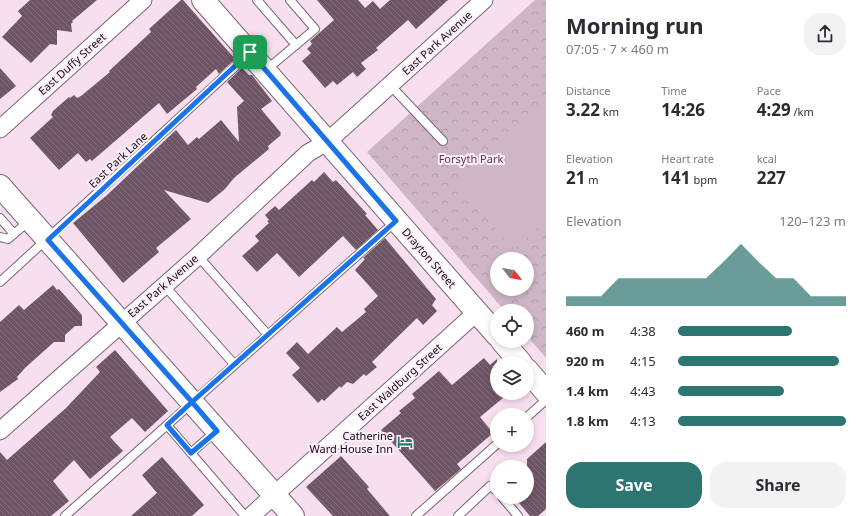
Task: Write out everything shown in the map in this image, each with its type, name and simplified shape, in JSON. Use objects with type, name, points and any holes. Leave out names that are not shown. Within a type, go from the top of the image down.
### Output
[{"type":"main road","name":"Drayton Street","points":[[203,0],[490,327]]},
{"type":"main road","points":[[0,186],[22,227],[48,240],[293,516]]},
{"type":"main road","points":[[508,348],[515,356]]},
{"type":"main road","points":[[534,378],[546,392]]},
{"type":"street","name":"East Duffy Street","points":[[0,129],[143,0]]},
{"type":"street","name":"East Park Avenue","points":[[0,431],[198,256],[308,153],[327,142],[484,0]]},
{"type":"street","name":"East Waldburg Street","points":[[251,516],[477,312]]},
{"type":"lane","points":[[257,0],[296,45]]},
{"type":"lane","points":[[266,70],[315,29],[290,0]]},
{"type":"lane","name":"East Park Lane","points":[[0,282],[48,240],[250,52]]},
{"type":"lane","points":[[390,85],[443,141]]},
{"type":"lane","points":[[0,218],[22,227],[8,239],[0,237]]},
{"type":"lane","points":[[65,516],[396,221]]},
{"type":"lane","points":[[198,256],[268,335]]},
{"type":"lane","points":[[164,285],[234,364]]},
{"type":"lane","points":[[534,411],[546,400]]},
{"type":"lane","points":[[167,425],[245,516]]},
{"type":"lane","points":[[191,453],[217,431]]},
{"type":"lane","points":[[416,516],[490,450]]},
{"type":"lane","points":[[458,516],[490,486]]},
{"type":"lane","points":[[508,504],[518,516]]},
{"type":"green space","name":"Forsyth Park","points":[[535,0],[546,0],[546,358],[534,344],[534,304],[499,304],[492,296],[534,296],[534,252],[490,252],[490,294],[367,152]]},
{"type":"green space","points":[[546,100],[546,220],[514,249],[455,182]]},
{"type":"building","points":[[30,0],[97,0],[72,21],[72,32],[57,30],[57,45],[50,44],[31,63],[2,37],[22,16],[18,11]]},
{"type":"building","points":[[181,0],[183,0],[235,59],[219,74],[216,69],[196,87],[197,89],[167,114],[159,103],[92,161],[90,159],[86,162],[78,153],[59,170],[30,138],[53,117],[51,115],[53,111],[69,97],[70,98],[74,95],[77,98],[81,96],[110,72],[109,71],[151,32],[149,29]]},
{"type":"building","points":[[317,0],[358,0],[365,8],[373,1],[380,9],[390,0],[448,0],[416,29],[408,20],[376,48],[378,50],[361,63],[366,69],[357,77],[353,72],[337,85],[333,81],[325,88],[302,61],[311,53],[307,49],[312,44],[310,41],[334,20]]},
{"type":"building","points":[[0,68],[16,86],[0,99]]},
{"type":"building","points":[[242,68],[249,75],[252,75],[272,101],[261,109],[281,133],[281,135],[268,146],[269,149],[234,178],[225,189],[208,203],[164,190],[191,219],[156,248],[159,252],[123,283],[73,223],[106,196],[176,130],[188,145],[197,137],[199,139],[221,120],[239,142],[237,107],[244,101],[227,82]]},
{"type":"building","points":[[324,172],[333,182],[336,180],[367,214],[365,215],[378,230],[356,250],[343,236],[299,277],[277,253],[257,272],[242,256],[259,241],[255,236],[269,223],[267,221],[269,220],[265,215],[275,206],[279,210],[312,180],[314,182]]},
{"type":"building","points":[[385,238],[436,299],[432,305],[437,311],[423,325],[417,318],[372,362],[377,367],[366,376],[364,374],[353,384],[347,382],[341,388],[340,386],[324,401],[322,399],[318,403],[292,375],[300,368],[286,353],[297,342],[308,354],[337,327],[342,332],[366,312],[364,309],[378,296],[355,270],[365,259],[363,258]]},
{"type":"building","points":[[53,285],[57,290],[59,289],[82,315],[82,326],[75,326],[65,335],[65,342],[54,342],[25,368],[17,377],[18,379],[0,392],[0,322],[19,305],[24,310]]},
{"type":"building","points":[[115,350],[168,411],[145,432],[132,418],[110,437],[123,451],[90,479],[74,460],[53,481],[69,501],[51,516],[0,516],[0,452],[7,460],[66,408],[100,372],[96,367]]},
{"type":"building","points":[[484,358],[490,365],[490,400],[501,400],[480,417],[490,429],[490,436],[457,464],[461,469],[435,491],[381,430],[401,413],[399,411],[415,398],[412,394],[439,371],[452,385]]},
{"type":"building","points":[[546,442],[546,509],[538,516],[530,516],[520,504],[534,504],[534,460],[527,459]]},
{"type":"building","points":[[341,456],[369,487],[367,489],[390,516],[333,516],[306,487]]},
{"type":"building","points":[[162,457],[204,505],[192,516],[131,516],[157,493],[142,475]]},
{"type":"place","name":"Catherine Ward House Inn","points":[[405,442]]},
{"type":"route","points":[[250,52],[48,240],[192,402],[167,425],[191,453],[217,431],[192,402],[396,221],[250,52]]}]
